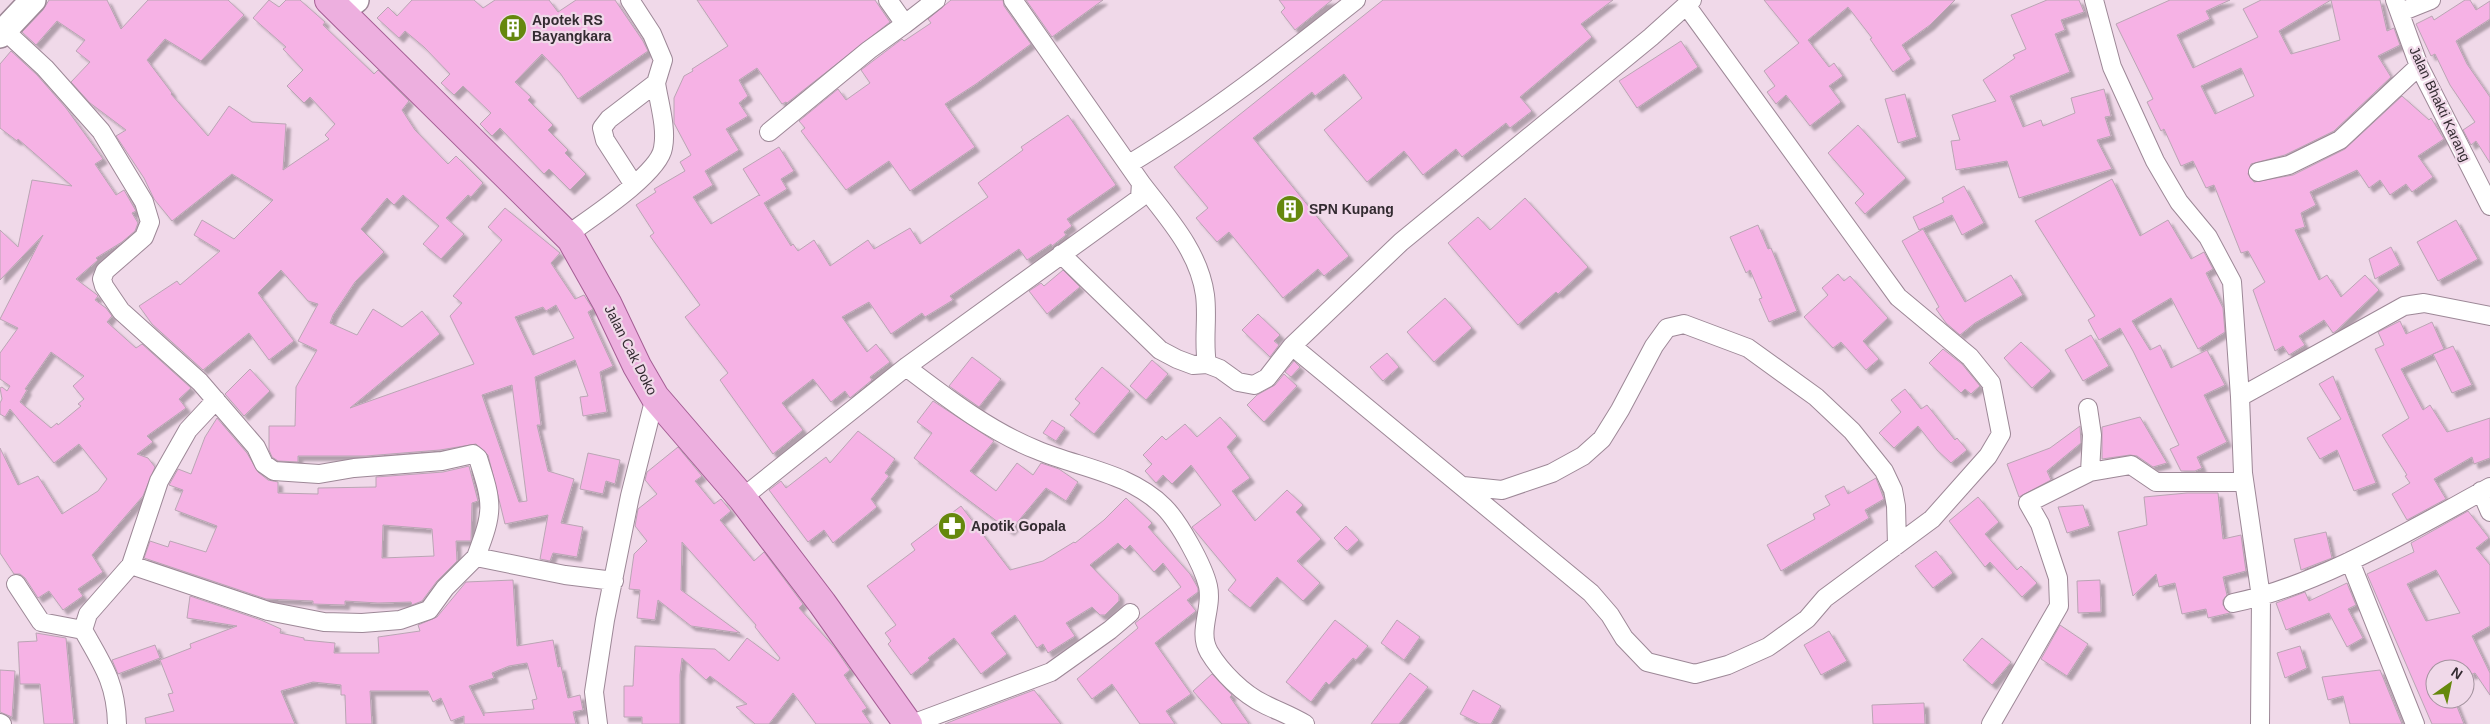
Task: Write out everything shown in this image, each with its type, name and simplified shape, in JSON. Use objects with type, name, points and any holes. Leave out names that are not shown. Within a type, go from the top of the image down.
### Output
[{"type":"main road","name":"Jalan Cak Doko","points":[[342,4],[567,235],[607,302],[637,366],[655,398],[742,498],[822,603],[908,724]]},
{"type":"street","points":[[33,0],[2,32],[45,68],[101,131],[144,202],[150,222],[144,237],[104,271],[102,279],[110,297],[121,311],[200,382],[256,447],[264,464],[280,472],[320,474],[354,468],[442,461],[474,454],[478,458],[491,505],[490,516],[476,557],[445,588],[429,610],[400,620],[362,623],[324,622],[268,611],[131,565]]},
{"type":"street","points":[[567,235],[634,185],[658,160],[663,148],[656,83],[663,60],[661,52],[630,0]]},
{"type":"street","points":[[888,0],[906,24]]},
{"type":"street","points":[[769,132],[869,50],[936,0]]},
{"type":"street","points":[[1013,0],[1141,183],[1180,234],[1200,277],[1205,294],[1204,344],[1207,364]]},
{"type":"street","points":[[1129,164],[1160,146],[1268,69],[1356,0]]},
{"type":"street","points":[[2094,0],[2112,68],[2155,161],[2178,202],[2208,237],[2232,282],[2244,482],[2261,597],[2260,724]]},
{"type":"street","points":[[2398,6],[2431,0]]},
{"type":"street","points":[[1061,254],[1160,350],[1176,359],[1193,364],[1207,364],[1220,369],[1238,382],[1254,385],[1267,378],[1292,346],[1401,242],[1644,43],[1689,2],[1898,296],[1970,357],[1991,383],[2001,434],[1988,456],[1932,519],[1825,598],[1807,619],[1768,647],[1728,665],[1694,674],[1647,662],[1624,638],[1610,615],[1592,593],[1292,346]]},
{"type":"street","name":"Jalan Bhakti Karang","points":[[2398,6],[2419,66],[2490,206]]},
{"type":"street","points":[[2258,172],[2289,165],[2340,140],[2419,66]]},
{"type":"street","points":[[634,185],[605,140],[602,128],[609,119],[656,83]]},
{"type":"street","points":[[742,498],[906,367],[1061,254],[1134,204],[1140,198],[1141,183]]},
{"type":"street","points":[[2240,397],[2404,306],[2424,303],[2490,316]]},
{"type":"street","points":[[1464,486],[1502,490],[1552,473],[1583,456],[1602,439],[1620,410],[1654,346],[1667,328],[1684,324],[1748,348],[1816,397],[1852,431],[1884,471],[1893,490],[1896,506],[1897,545]]},
{"type":"street","points":[[906,367],[951,401],[997,430],[1037,450],[1122,480],[1146,492],[1163,506],[1178,523],[1208,587],[1203,637],[1209,652],[1223,671],[1262,703],[1305,724]]},
{"type":"street","points":[[598,724],[594,692],[630,496],[655,398]]},
{"type":"street","points":[[117,724],[116,700],[108,676],[83,630],[88,614],[131,565],[159,481],[188,430],[216,400]]},
{"type":"street","points":[[2088,408],[2092,435],[2090,472]]},
{"type":"street","points":[[1991,724],[2059,606],[2058,578],[2040,524],[2028,503],[2090,472],[2131,465],[2156,482],[2244,482]]},
{"type":"street","points":[[2233,602],[2261,597],[2350,561],[2486,489],[2490,512]]},
{"type":"street","points":[[476,557],[565,575],[614,581]]},
{"type":"street","points":[[2350,561],[2415,724]]},
{"type":"street","points":[[16,584],[42,622],[83,630]]},
{"type":"street","points":[[912,724],[1051,672],[1110,630],[1130,613]]},
{"type":"building","points":[[49,0],[107,0],[121,29],[148,0],[228,0],[244,15],[201,61],[165,39],[147,60],[171,94],[208,136],[229,106],[252,122],[286,124],[283,170],[329,139],[325,135],[335,124],[310,97],[304,103],[287,86],[303,70],[283,49],[286,47],[253,18],[269,0],[279,7],[286,0],[300,0],[325,22],[323,25],[374,74],[378,70],[409,101],[402,110],[415,130],[448,164],[456,156],[483,183],[471,197],[468,195],[446,218],[464,234],[441,259],[423,244],[439,226],[403,195],[394,205],[387,198],[361,229],[384,252],[355,282],[333,315],[330,323],[357,335],[373,309],[402,327],[422,311],[440,334],[350,408],[474,364],[450,316],[462,303],[453,296],[502,240],[488,227],[505,208],[560,253],[551,263],[575,299],[584,295],[593,309],[588,312],[613,366],[600,372],[607,412],[583,416],[580,397],[588,396],[575,360],[535,377],[541,425],[537,425],[548,471],[574,479],[561,523],[583,527],[577,557],[553,553],[550,561],[540,559],[548,515],[505,524],[488,455],[476,444],[440,450],[366,456],[298,456],[298,462],[278,461],[272,457],[269,450],[269,426],[295,426],[296,387],[317,350],[298,341],[318,304],[308,301],[281,270],[258,293],[294,341],[269,360],[249,333],[203,370],[152,324],[139,306],[177,281],[180,285],[220,251],[194,235],[202,220],[234,239],[273,200],[232,174],[172,221],[154,199],[144,178],[116,136],[126,130],[90,103],[71,82],[90,62],[76,51],[85,40],[57,21],[36,45],[22,32],[43,10]],"holes":[[[556,305],[574,338],[533,355],[515,317],[543,307],[546,311]],[[512,385],[527,501],[519,502],[482,395]]]},
{"type":"building","points":[[412,0],[474,0],[483,8],[495,0],[549,0],[558,12],[576,0],[615,0],[648,51],[578,99],[560,73],[542,54],[515,82],[531,97],[528,100],[553,125],[548,130],[568,150],[565,153],[586,174],[570,190],[549,169],[544,174],[500,128],[492,136],[480,124],[491,113],[463,86],[454,95],[441,83],[450,74],[424,47],[405,31],[399,38],[377,18],[388,7],[397,16]]},
{"type":"building","points":[[697,0],[875,0],[890,22],[787,103],[782,104],[757,68],[739,80],[748,96],[739,103],[748,116],[726,129],[739,150],[705,171],[713,185],[693,197],[711,224],[760,196],[743,169],[779,147],[794,171],[781,179],[787,189],[764,203],[791,246],[793,244],[798,251],[814,240],[830,266],[868,240],[874,249],[910,228],[920,244],[988,197],[978,183],[1023,150],[1021,147],[1068,115],[1116,185],[1067,219],[1072,226],[1064,232],[1066,235],[1052,246],[1051,244],[1027,260],[1019,249],[950,296],[953,300],[925,317],[922,313],[891,334],[869,302],[842,317],[867,352],[876,344],[890,362],[870,377],[872,380],[850,398],[845,391],[831,402],[813,379],[782,403],[803,430],[773,454],[720,380],[728,373],[685,317],[700,305],[650,236],[654,233],[636,205],[656,192],[654,189],[685,171],[680,162],[691,155],[674,123],[674,98],[684,76],[728,46]]},
{"type":"building","points":[[951,0],[1003,0],[1004,6],[1031,44],[945,104],[975,147],[910,191],[889,161],[846,190],[801,131],[805,128],[799,121],[838,89],[846,100],[870,83],[861,70],[902,39],[904,41],[931,23],[928,19]]},
{"type":"building","points":[[1026,0],[1103,0],[1052,37]]},
{"type":"building","points":[[1279,0],[1332,0],[1295,30],[1281,12],[1285,8]]},
{"type":"building","points":[[1383,0],[1613,0],[1581,24],[1592,37],[1520,97],[1532,111],[1510,128],[1506,123],[1462,157],[1456,149],[1423,175],[1404,151],[1367,182],[1324,130],[1362,98],[1344,74],[1315,96],[1312,92],[1253,138],[1349,256],[1324,276],[1318,269],[1283,298],[1229,232],[1217,242],[1196,218],[1208,208],[1174,167]]},
{"type":"building","points":[[1764,0],[1955,0],[1930,25],[1902,45],[1911,59],[1893,72],[1870,39],[1872,38],[1848,7],[1808,40],[1829,67],[1834,63],[1843,76],[1829,86],[1841,102],[1810,126],[1786,95],[1776,104],[1767,92],[1775,86],[1764,71],[1799,43]]},
{"type":"building","points":[[2047,0],[2079,0],[2084,12],[2061,20],[2065,30],[2055,34],[2070,72],[2010,96],[2023,127],[2041,120],[2043,126],[2075,113],[2071,98],[2104,89],[2111,116],[2105,117],[2111,136],[2097,140],[2112,169],[2019,198],[2007,161],[1956,170],[1951,141],[1960,140],[1952,115],[1996,101],[1983,80],[2015,58],[2013,55],[2026,49],[2011,15]]},
{"type":"building","points":[[2170,0],[2230,0],[2206,11],[2210,19],[2177,35],[2193,68],[2258,37],[2243,9],[2261,0],[2331,0],[2380,0],[2387,31],[2394,28],[2400,45],[2378,56],[2391,77],[2334,131],[2285,155],[2251,164],[2248,174],[2254,182],[2293,175],[2345,149],[2402,96],[2429,120],[2431,118],[2444,139],[2418,156],[2433,177],[2412,192],[2406,184],[2390,195],[2380,180],[2369,188],[2357,170],[2310,192],[2316,205],[2301,213],[2305,227],[2295,230],[2319,280],[2327,275],[2341,297],[2365,275],[2379,290],[2336,331],[2333,333],[2324,320],[2299,336],[2305,345],[2289,355],[2283,346],[2275,351],[2253,290],[2265,282],[2248,251],[2241,253],[2214,185],[2206,188],[2193,161],[2181,166],[2164,129],[2161,131],[2147,102],[2153,99],[2116,24]],"holes":[[[2331,0],[2340,40],[2291,54],[2279,31]],[[2241,68],[2254,96],[2215,114],[2201,86]]]},
{"type":"building","points":[[2465,0],[2470,0],[2476,10],[2490,1],[2490,19],[2456,41],[2467,64],[2490,97],[2490,163],[2476,141],[2471,145],[2463,130],[2475,122],[2450,85],[2435,54],[2431,56],[2416,24],[2432,16],[2434,20]]},
{"type":"building","points":[[1681,41],[1698,67],[1637,108],[1619,81]]},
{"type":"building","points":[[11,51],[37,75],[66,108],[103,159],[95,164],[116,195],[124,190],[136,211],[132,213],[138,223],[135,231],[122,242],[96,258],[98,260],[76,279],[98,296],[95,300],[106,308],[112,316],[107,322],[136,348],[142,344],[191,388],[179,399],[186,408],[147,436],[153,442],[137,454],[148,458],[155,467],[143,496],[92,555],[103,572],[78,589],[83,596],[63,610],[49,591],[38,598],[25,578],[20,574],[14,574],[0,553],[0,448],[18,485],[38,476],[62,514],[98,491],[107,479],[79,444],[54,463],[10,409],[5,417],[0,414],[2,399],[0,388],[2,387],[7,391],[10,386],[0,379],[0,353],[18,328],[0,319],[43,235],[0,280],[0,230],[18,247],[32,180],[72,186],[18,139],[17,141],[0,128],[0,64]],"holes":[[[51,352],[84,376],[73,386],[84,399],[78,404],[81,406],[58,425],[57,423],[51,428],[20,402],[27,390],[25,389]]]},
{"type":"building","points":[[1905,94],[1917,137],[1898,143],[1885,99]]},
{"type":"building","points":[[1858,125],[1906,178],[1865,214],[1855,203],[1864,194],[1828,153]]},
{"type":"building","points":[[2112,179],[2140,236],[2168,220],[2191,259],[2204,252],[2213,269],[2206,273],[2223,308],[2225,332],[2198,349],[2171,298],[2132,321],[2150,350],[2160,345],[2171,368],[2207,350],[2225,385],[2204,395],[2227,442],[2197,457],[2202,468],[2195,471],[2181,471],[2170,449],[2179,445],[2120,328],[2099,340],[2088,320],[2095,316],[2035,221]]},
{"type":"building","points":[[1964,186],[1984,223],[1962,235],[1952,215],[1919,230],[1913,217],[1944,202],[1942,198]]},
{"type":"building","points":[[1525,198],[1588,267],[1558,294],[1556,292],[1518,325],[1448,243],[1478,217],[1490,230]]},
{"type":"building","points":[[2456,220],[2478,259],[2438,281],[2417,242]]},
{"type":"building","points":[[1758,225],[1768,249],[1771,248],[1797,311],[1769,322],[1759,299],[1762,298],[1750,270],[1746,273],[1730,237]]},
{"type":"building","points":[[1923,229],[1965,302],[2011,275],[2023,295],[1975,323],[1960,335],[1946,323],[1936,309],[1939,307],[1902,241]]},
{"type":"building","points":[[2391,247],[2400,265],[2375,279],[2369,259]]},
{"type":"building","points":[[1063,270],[1080,287],[1047,314],[1029,291],[1041,283],[1044,286]]},
{"type":"building","points":[[1838,274],[1844,281],[1850,276],[1888,318],[1863,341],[1879,359],[1866,370],[1841,342],[1833,348],[1804,317],[1828,295],[1822,288]]},
{"type":"building","points":[[1445,298],[1472,328],[1434,362],[1407,332]]},
{"type":"building","points":[[1258,314],[1280,335],[1274,341],[1279,345],[1270,357],[1242,330]]},
{"type":"building","points":[[2400,321],[2406,334],[2432,322],[2444,349],[2401,369],[2423,410],[2430,405],[2447,432],[2490,418],[2490,458],[2474,464],[2472,457],[2434,479],[2446,499],[2407,520],[2392,494],[2410,483],[2382,435],[2409,418],[2375,349],[2384,345],[2378,332]]},
{"type":"building","points":[[2091,335],[2109,366],[2083,381],[2065,350]]},
{"type":"building","points":[[2021,342],[2051,371],[2032,388],[2004,358]]},
{"type":"building","points":[[2453,346],[2472,385],[2452,393],[2433,354]]},
{"type":"building","points":[[1943,349],[1962,364],[1980,386],[1971,394],[1965,389],[1961,393],[1929,363]]},
{"type":"building","points":[[1387,353],[1399,367],[1383,381],[1370,367]]},
{"type":"building","points":[[972,357],[1001,379],[979,407],[949,386]]},
{"type":"building","points":[[1152,360],[1168,374],[1146,400],[1130,386]]},
{"type":"building","points":[[1294,361],[1300,367],[1291,377],[1285,372]]},
{"type":"building","points":[[1102,367],[1130,391],[1094,434],[1070,415],[1080,403],[1075,399]]},
{"type":"building","points":[[250,369],[270,391],[244,416],[225,394]]},
{"type":"building","points":[[1284,374],[1297,386],[1264,422],[1247,405],[1257,395],[1275,385]]},
{"type":"building","points":[[2333,376],[2376,483],[2354,491],[2337,450],[2320,459],[2307,438],[2341,419],[2319,384]]},
{"type":"building","points":[[1905,389],[1921,409],[1927,405],[1955,440],[1957,438],[1967,450],[1951,463],[1937,450],[1918,426],[1894,448],[1879,433],[1901,412],[1891,400]]},
{"type":"building","points":[[933,401],[994,441],[970,471],[996,491],[1017,463],[1033,475],[1041,463],[1059,469],[1078,482],[1066,501],[1046,488],[1010,531],[955,490],[914,458],[932,433],[917,422]]},
{"type":"building","points":[[1220,417],[1237,436],[1227,447],[1250,478],[1232,491],[1255,521],[1287,490],[1303,505],[1296,512],[1321,539],[1297,561],[1320,583],[1303,601],[1277,577],[1250,608],[1228,590],[1236,580],[1192,527],[1221,505],[1191,465],[1172,484],[1163,475],[1156,483],[1145,471],[1152,464],[1143,455],[1162,436],[1166,440],[1185,424],[1197,437]]},
{"type":"building","points":[[2140,417],[2167,463],[2153,467],[2137,456],[2130,455],[2102,459],[2102,427]]},
{"type":"building","points":[[217,418],[247,453],[258,472],[268,480],[278,482],[278,493],[318,494],[318,488],[376,487],[376,477],[443,472],[469,466],[478,501],[472,503],[471,541],[456,541],[457,561],[437,581],[422,601],[412,605],[411,602],[345,601],[345,605],[313,604],[313,601],[266,599],[144,558],[150,541],[168,547],[170,541],[206,552],[217,526],[175,510],[183,490],[169,485],[178,469],[191,474],[205,437]],"holes":[[[383,525],[432,529],[434,556],[382,558]]]},
{"type":"building","points":[[1052,420],[1065,428],[1056,441],[1043,433]]},
{"type":"building","points":[[2080,426],[2081,443],[2047,471],[2051,480],[2019,497],[2007,464],[2050,448]]},
{"type":"building","points":[[858,431],[895,459],[885,473],[889,476],[871,499],[877,507],[833,543],[824,530],[808,542],[769,490],[781,481],[786,488],[826,457],[830,463]]},
{"type":"building","points":[[678,447],[702,476],[695,481],[714,504],[721,499],[731,511],[720,520],[754,561],[764,552],[803,604],[799,608],[835,648],[850,670],[844,675],[867,708],[862,711],[871,724],[816,724],[793,693],[769,724],[755,724],[736,707],[747,704],[710,676],[706,680],[682,658],[680,724],[642,724],[642,717],[624,717],[624,686],[633,686],[635,646],[715,649],[729,661],[747,638],[778,661],[780,658],[755,627],[756,625],[682,542],[681,590],[740,633],[691,626],[658,600],[655,620],[637,618],[640,590],[629,589],[634,554],[647,541],[635,526],[638,509],[657,494],[645,480],[647,472]]},
{"type":"building","points":[[588,453],[620,460],[615,484],[606,481],[603,494],[580,489]]},
{"type":"building","points":[[1876,478],[1884,499],[1865,510],[1869,518],[1781,571],[1767,545],[1815,519],[1813,514],[1830,505],[1825,496],[1844,486],[1848,494]]},
{"type":"building","points":[[2187,493],[2218,493],[2223,539],[2241,535],[2246,571],[2223,577],[2227,595],[2223,600],[2223,605],[2230,613],[2208,618],[2206,609],[2182,614],[2175,583],[2159,587],[2156,574],[2133,596],[2118,532],[2147,525],[2144,497]]},
{"type":"building","points":[[1978,497],[1999,522],[1985,534],[2017,570],[2021,566],[2037,583],[2022,597],[1990,562],[1985,567],[1949,521]]},
{"type":"building","points":[[1126,498],[1152,523],[1148,527],[1190,574],[1198,588],[1198,592],[1187,600],[1196,611],[1155,643],[1191,694],[1166,711],[1175,724],[1140,724],[1112,684],[1092,699],[1077,679],[1138,628],[1135,623],[1181,587],[1163,563],[1154,572],[1130,545],[1125,550],[1118,543],[1090,565],[1119,595],[1119,601],[1105,615],[1100,615],[1092,607],[1066,623],[1075,636],[1048,653],[1043,644],[1037,648],[1015,615],[991,633],[1007,654],[981,674],[954,638],[928,658],[930,660],[911,675],[888,644],[891,641],[885,633],[896,625],[867,586],[915,550],[911,544],[961,506],[1010,570],[1043,561],[1075,543],[1104,520]]},
{"type":"building","points":[[2083,505],[2090,526],[2067,533],[2058,507]]},
{"type":"building","points":[[2468,511],[2489,538],[2476,548],[2490,565],[2490,626],[2472,636],[2490,673],[2490,695],[2475,673],[2475,659],[2425,659],[2425,708],[2367,574],[2414,552],[2411,543]],"holes":[[[2436,570],[2460,613],[2426,621],[2407,584]]]},
{"type":"building","points":[[1346,526],[1359,540],[1347,551],[1334,538]]},
{"type":"building","points":[[2326,532],[2332,558],[2301,570],[2294,539]]},
{"type":"building","points":[[1936,551],[1953,573],[1933,588],[1915,566]]},
{"type":"building","points":[[513,580],[517,646],[553,640],[558,667],[561,666],[568,698],[580,695],[583,710],[573,712],[576,724],[464,724],[464,716],[451,721],[441,698],[433,702],[428,691],[370,691],[372,724],[346,724],[345,695],[341,695],[341,685],[313,682],[281,691],[295,724],[146,724],[145,718],[174,711],[168,694],[173,693],[160,660],[191,648],[190,644],[237,626],[187,618],[190,596],[261,620],[281,629],[280,633],[304,638],[304,640],[335,643],[334,653],[379,653],[378,637],[420,631],[418,625],[437,617],[466,582]],"holes":[[[527,663],[537,699],[532,700],[534,709],[484,713],[484,716],[469,686],[494,678],[492,673],[509,666]]]},
{"type":"building","points":[[2100,580],[2101,612],[2078,613],[2077,581]]},
{"type":"building","points":[[2347,583],[2356,605],[2348,609],[2363,638],[2347,647],[2329,613],[2286,630],[2276,603],[2305,592],[2309,601]]},
{"type":"building","points":[[1335,620],[1368,646],[1356,660],[1353,658],[1329,685],[1326,682],[1311,702],[1286,682]]},
{"type":"building","points":[[1397,620],[1420,637],[1404,660],[1381,643]]},
{"type":"building","points":[[2060,625],[2088,644],[2067,676],[2041,659]]},
{"type":"building","points":[[1829,631],[1847,661],[1821,675],[1804,645]]},
{"type":"building","points":[[36,633],[66,638],[74,724],[44,724],[40,684],[20,684],[18,642],[37,641]]},
{"type":"building","points":[[1982,638],[2011,662],[1992,685],[1963,660]]},
{"type":"building","points":[[155,645],[160,658],[118,674],[112,660]]},
{"type":"building","points":[[2300,646],[2307,668],[2285,678],[2277,653]]},
{"type":"building","points":[[0,670],[15,671],[12,717],[0,712]]},
{"type":"building","points":[[2380,670],[2402,724],[2350,724],[2343,696],[2328,700],[2322,677]]},
{"type":"building","points":[[1410,673],[1428,687],[1399,724],[1371,724]]},
{"type":"building","points":[[1212,674],[1232,695],[1230,697],[1249,724],[1222,724],[1193,691]]},
{"type":"building","points":[[1034,690],[1061,724],[945,724],[957,719]]},
{"type":"building","points":[[1473,690],[1501,706],[1491,724],[1480,724],[1460,714]]},
{"type":"building","points":[[1924,703],[1925,724],[1873,724],[1872,705]]},
{"type":"building","points":[[2426,709],[2458,709],[2464,724],[2432,724]]},
{"type":"place","name":"Apotek RS Bayangkara","points":[[513,28]]},
{"type":"place","name":"SPN Kupang","points":[[1290,209]]},
{"type":"place","name":"Apotik Gopala","points":[[952,526]]}]
